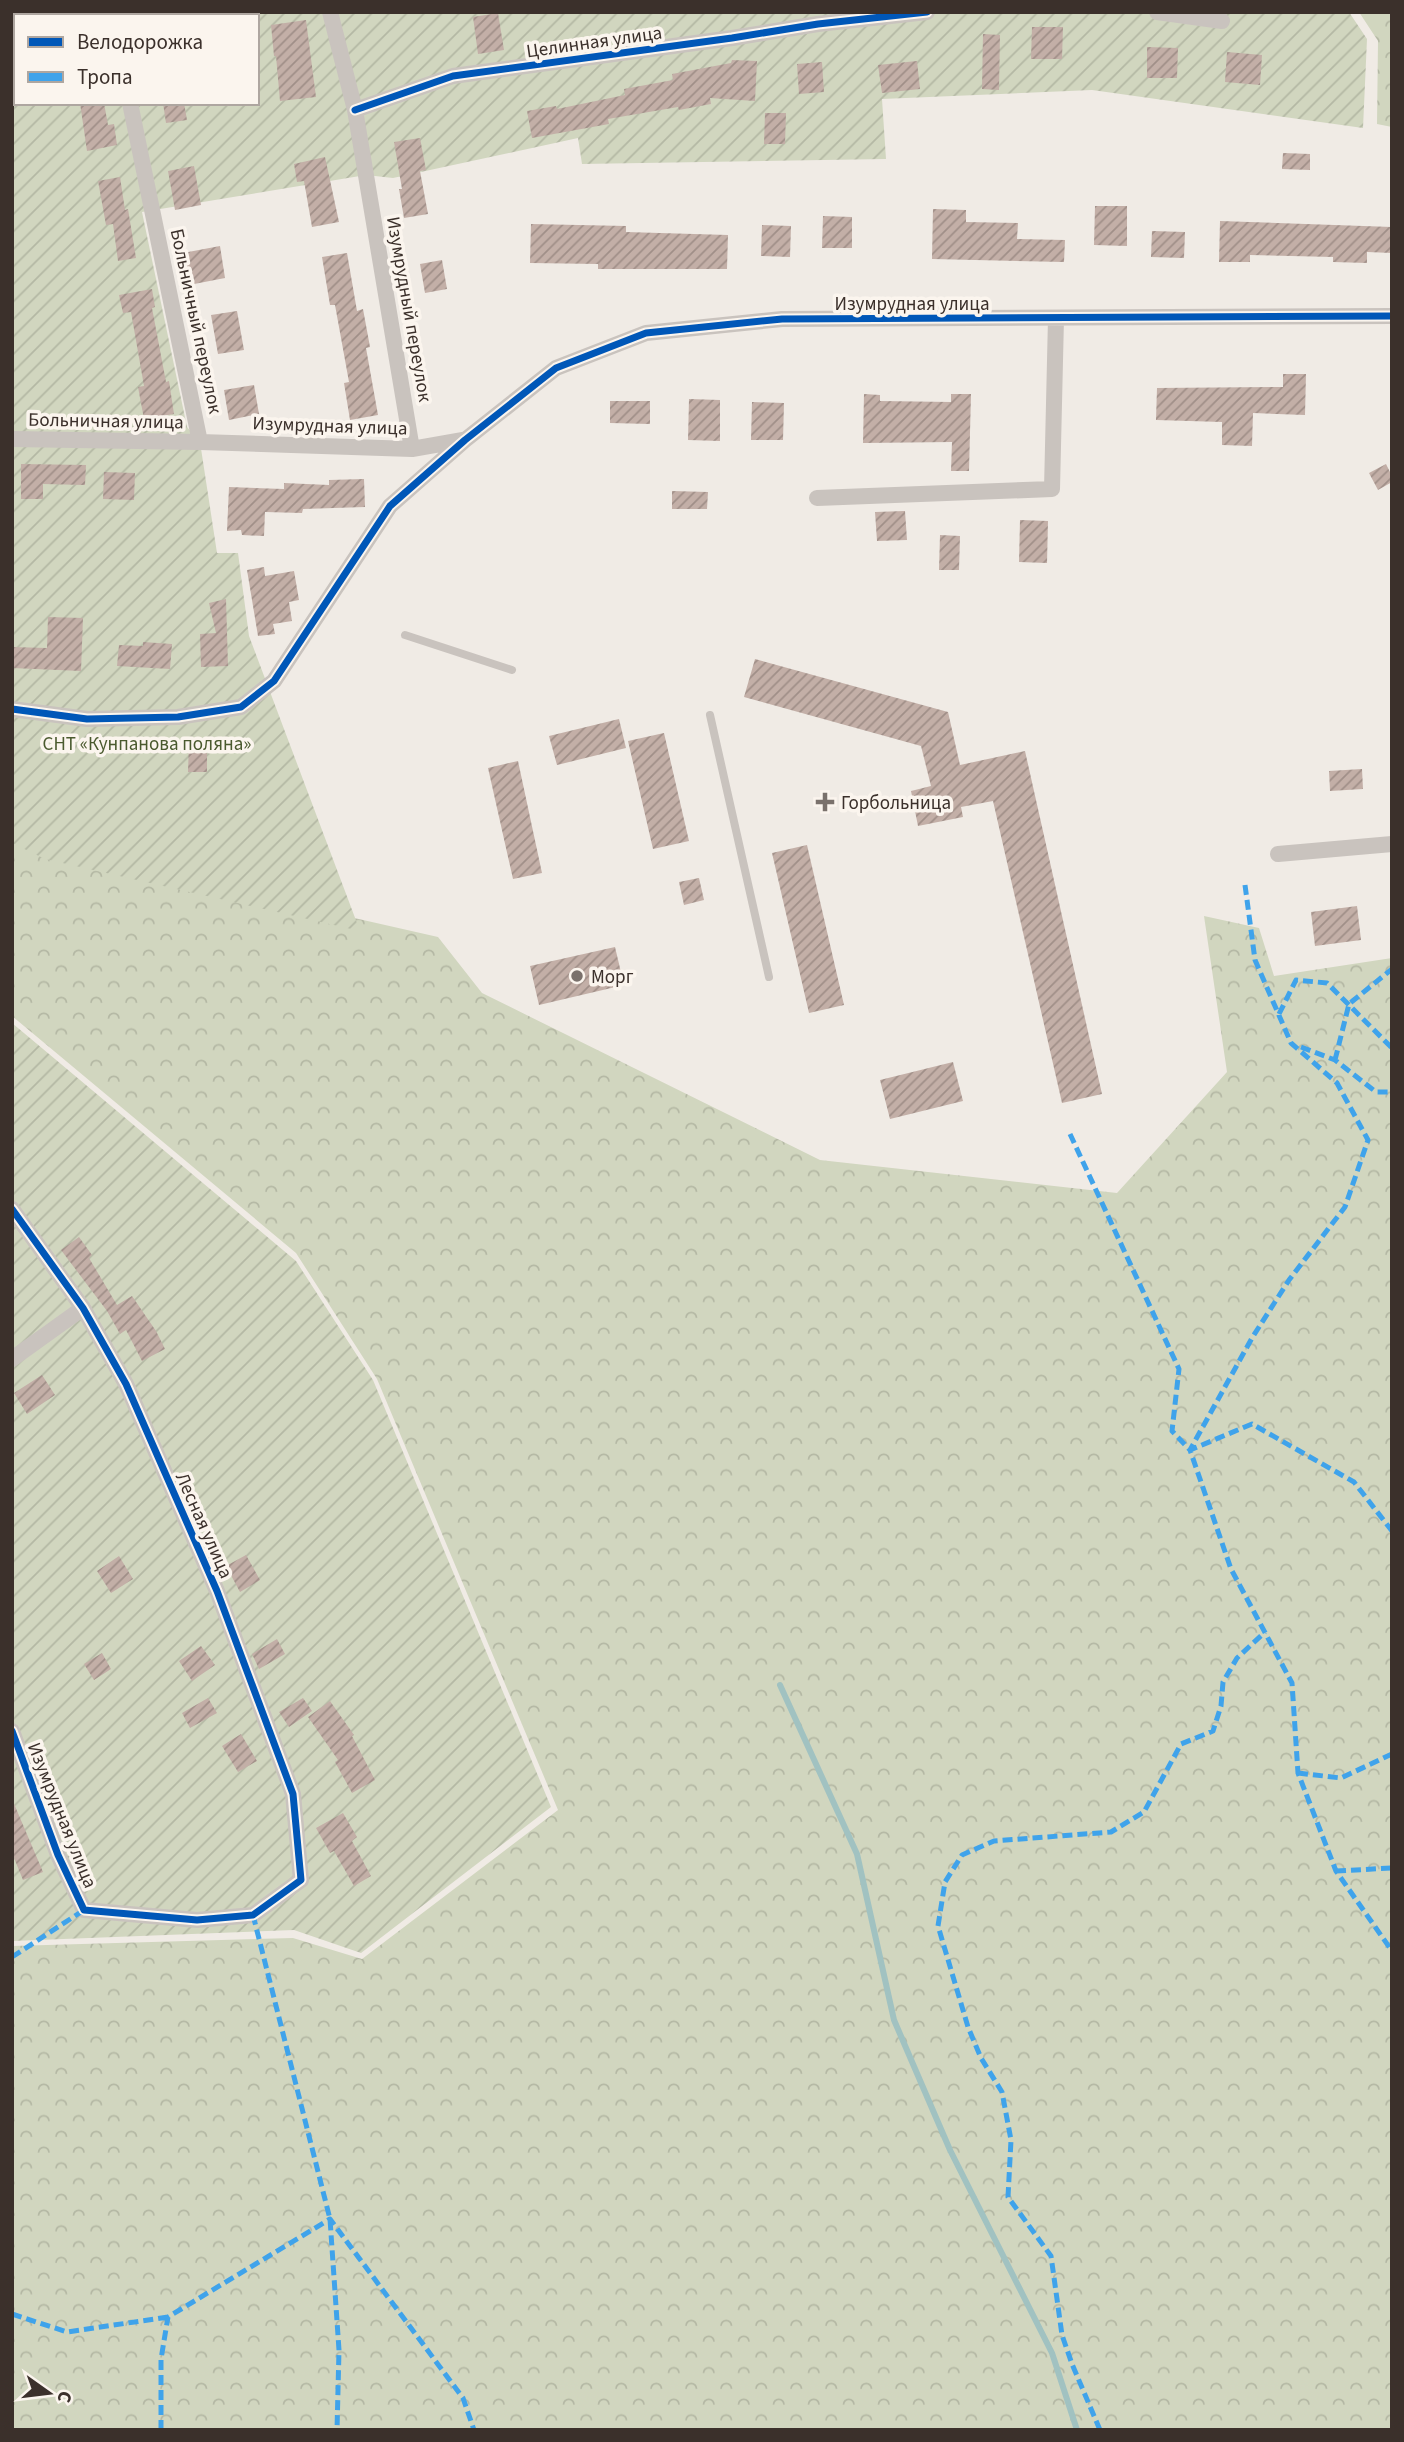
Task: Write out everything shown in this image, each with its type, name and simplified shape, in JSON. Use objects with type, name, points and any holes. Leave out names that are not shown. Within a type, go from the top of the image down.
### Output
[{"type":"street","points":[[330,12],[355,110]]},
{"type":"street","name":"Целинная улица","points":[[355,110],[453,76],[818,24],[927,12]]},
{"type":"street","points":[[1157,12],[1222,21]]},
{"type":"street","name":"Больничный переулок","points":[[130,105],[200,442]]},
{"type":"street","name":"Изумрудный переулок","points":[[355,110],[412,449]]},
{"type":"street","name":"Изумрудная улица","points":[[200,442],[412,449],[465,440],[556,368],[646,333],[782,319],[1392,316]]},
{"type":"street","points":[[817,498],[1052,489],[1056,318]]},
{"type":"street","name":"Больничная улица","points":[[12,439],[200,442]]},
{"type":"street","points":[[12,709],[87,719],[178,717],[241,708],[274,681],[333,598],[390,506],[465,440]]},
{"type":"street","points":[[1278,854],[1392,844]]},
{"type":"street","name":"Лесная улица","points":[[12,1209],[83,1308],[126,1384],[217,1591],[293,1794],[301,1880],[253,1915],[197,1920],[84,1910]]},
{"type":"street","points":[[12,1359],[83,1308]]},
{"type":"street","name":"Изумрудная улица","points":[[12,1731],[58,1856],[84,1910]]},
{"type":"lane","points":[[405,635],[512,670]]},
{"type":"lane","points":[[709,715],[769,977]]},
{"type":"green space","name":"СНТ «Кунпанова поляна»","points":[[12,12],[1349,12],[1367,39],[1363,128],[1092,90],[882,99],[886,159],[582,164],[578,138],[393,178],[366,175],[142,212],[187,427],[200,442],[217,553],[238,553],[249,636],[360,931],[45,859],[12,843]]},
{"type":"green space","points":[[1359,12],[1392,12],[1392,127],[1377,124],[1378,41]]},
{"type":"green space","points":[[12,831],[45,848],[438,937],[482,993],[820,1160],[1117,1193],[1227,1072],[1204,916],[1259,928],[1274,976],[1392,958],[1392,2430],[12,2430],[12,1946],[293,1938],[362,1959],[558,1810],[377,1379],[296,1253],[12,1016]]},
{"type":"green space","points":[[12,1023],[296,1261],[373,1380],[551,1807],[361,1953],[294,1930],[12,1941]]},
{"type":"building","points":[[498,13],[504,50],[478,54],[473,17]]},
{"type":"building","points":[[306,20],[316,97],[280,101],[271,25]]},
{"type":"building","points":[[1032,27],[1063,27],[1062,59],[1031,59]]},
{"type":"building","points":[[983,34],[1000,35],[999,90],[982,89]]},
{"type":"building","points":[[1147,47],[1178,48],[1177,78],[1147,78]]},
{"type":"building","points":[[1227,52],[1262,55],[1260,85],[1225,82]]},
{"type":"building","points":[[732,60],[757,61],[755,101],[710,98],[711,104],[608,119],[609,124],[532,138],[527,111],[556,106],[557,109],[625,95],[624,89],[673,80],[672,74],[731,63]]},
{"type":"building","points":[[917,61],[920,89],[882,93],[878,65]]},
{"type":"building","points":[[822,62],[824,92],[799,94],[797,64]]},
{"type":"building","points":[[80,105],[104,105],[108,125],[114,124],[117,145],[87,151]]},
{"type":"building","points":[[163,105],[184,105],[187,120],[166,123]]},
{"type":"building","points":[[765,113],[786,113],[785,144],[764,144]]},
{"type":"building","points":[[420,138],[426,170],[420,171],[428,214],[404,218],[394,142]]},
{"type":"building","points":[[1283,153],[1310,154],[1310,170],[1282,169]]},
{"type":"building","points":[[325,157],[339,222],[312,227],[304,181],[297,182],[294,164]]},
{"type":"building","points":[[194,166],[201,205],[175,210],[168,171]]},
{"type":"building","points":[[120,177],[136,258],[118,261],[113,224],[106,225],[98,181]]},
{"type":"building","points":[[1095,206],[1127,206],[1127,246],[1094,245]]},
{"type":"building","points":[[933,209],[966,210],[966,222],[1018,223],[1017,239],[1065,240],[1064,262],[932,259]]},
{"type":"building","points":[[823,216],[852,217],[852,248],[822,248]]},
{"type":"building","points":[[1220,221],[1392,227],[1392,253],[1367,252],[1367,263],[1333,262],[1333,257],[1250,255],[1250,262],[1219,262]]},
{"type":"building","points":[[531,224],[626,226],[626,232],[728,235],[727,269],[598,269],[598,264],[530,263]]},
{"type":"building","points":[[762,225],[791,226],[790,257],[761,256]]},
{"type":"building","points":[[1152,231],[1185,232],[1184,258],[1151,257]]},
{"type":"building","points":[[220,246],[225,278],[189,285],[183,253]]},
{"type":"building","points":[[347,253],[357,311],[363,309],[370,347],[366,348],[378,415],[350,420],[344,383],[349,382],[335,305],[330,305],[322,257]]},
{"type":"building","points":[[442,260],[447,289],[425,293],[420,264]]},
{"type":"building","points":[[152,289],[155,307],[152,308],[174,414],[144,419],[138,387],[144,386],[131,312],[123,313],[119,295]]},
{"type":"building","points":[[237,311],[244,350],[218,354],[211,315]]},
{"type":"building","points":[[1283,374],[1306,374],[1305,415],[1253,413],[1252,446],[1222,445],[1222,422],[1156,420],[1157,388],[1283,387]]},
{"type":"building","points":[[254,385],[259,414],[229,420],[224,390]]},
{"type":"building","points":[[864,394],[880,395],[880,401],[951,402],[951,394],[971,394],[969,471],[951,471],[952,442],[863,443]]},
{"type":"building","points":[[689,399],[720,400],[720,441],[688,440]]},
{"type":"building","points":[[610,401],[650,401],[650,424],[610,423]]},
{"type":"building","points":[[752,402],[784,403],[783,440],[751,440]]},
{"type":"building","points":[[21,464],[86,465],[85,485],[43,484],[43,499],[21,499]]},
{"type":"building","points":[[1386,464],[1392,482],[1378,490],[1369,473]]},
{"type":"building","points":[[104,472],[135,473],[134,500],[103,499]]},
{"type":"building","points":[[364,479],[365,507],[303,509],[302,513],[265,512],[264,536],[242,535],[241,530],[227,531],[229,487],[284,489],[284,483],[329,485],[329,480]]},
{"type":"building","points":[[672,491],[708,492],[707,509],[672,509]]},
{"type":"building","points":[[905,511],[907,540],[877,541],[875,512]]},
{"type":"building","points":[[1020,520],[1048,521],[1047,563],[1019,562]]},
{"type":"building","points":[[940,535],[960,536],[959,570],[939,570]]},
{"type":"building","points":[[264,567],[265,576],[294,571],[299,600],[289,602],[292,621],[273,624],[275,634],[258,636],[247,570]]},
{"type":"building","points":[[226,599],[228,666],[201,667],[200,634],[216,633],[209,603]]},
{"type":"building","points":[[48,617],[83,618],[81,671],[12,668],[12,647],[47,648]]},
{"type":"building","points":[[143,642],[172,644],[170,669],[117,666],[119,645],[143,646]]},
{"type":"building","points":[[755,659],[948,712],[960,765],[1025,751],[1102,1094],[1062,1103],[993,801],[961,807],[963,817],[918,826],[911,791],[931,786],[921,746],[744,697]]},
{"type":"building","points":[[619,719],[626,748],[557,765],[549,736]]},
{"type":"building","points":[[664,733],[689,841],[653,849],[628,741]]},
{"type":"building","points":[[189,742],[207,742],[207,772],[188,772]]},
{"type":"building","points":[[518,761],[542,873],[513,879],[488,768]]},
{"type":"building","points":[[1362,769],[1363,789],[1330,791],[1329,771]]},
{"type":"building","points":[[807,845],[844,1005],[809,1013],[772,853]]},
{"type":"building","points":[[699,878],[704,900],[684,905],[679,882]]},
{"type":"building","points":[[1357,906],[1361,940],[1315,946],[1311,912]]},
{"type":"building","name":"Морг","points":[[615,947],[624,985],[539,1005],[530,966]]},
{"type":"building","points":[[953,1062],[963,1101],[890,1119],[880,1080]]},
{"type":"building","points":[[79,1237],[92,1255],[89,1258],[117,1305],[132,1296],[165,1349],[142,1361],[126,1330],[120,1334],[107,1311],[61,1250]]},
{"type":"building","points":[[42,1375],[55,1395],[27,1414],[14,1393]]},
{"type":"building","points":[[246,1555],[260,1580],[240,1592],[226,1566]]},
{"type":"building","points":[[119,1556],[133,1579],[111,1593],[97,1571]]},
{"type":"building","points":[[277,1639],[285,1654],[259,1669],[252,1654]]},
{"type":"building","points":[[201,1646],[215,1665],[192,1681],[179,1661]]},
{"type":"building","points":[[102,1653],[111,1669],[94,1680],[84,1664]]},
{"type":"building","points":[[208,1698],[217,1713],[190,1728],[182,1713]]},
{"type":"building","points":[[303,1698],[312,1711],[289,1727],[279,1712]]},
{"type":"building","points":[[330,1701],[354,1735],[352,1736],[375,1780],[352,1793],[335,1762],[338,1760],[308,1717]]},
{"type":"building","points":[[241,1734],[257,1761],[238,1772],[222,1746]]},
{"type":"building","points":[[12,1799],[43,1872],[23,1880],[12,1853]]},
{"type":"building","points":[[343,1813],[357,1837],[352,1841],[371,1876],[354,1886],[334,1851],[330,1853],[316,1828]]},
{"type":"waterway","points":[[780,1685],[857,1854],[894,2020],[950,2150],[1052,2353],[1077,2430]]},
{"type":"marked path","points":[[1245,885],[1255,960],[1291,1043],[1337,1083],[1368,1140],[1345,1207],[1289,1280],[1252,1338],[1190,1450],[1231,1569],[1292,1683],[1298,1773],[1336,1871],[1392,1951]]},
{"type":"marked path","points":[[1335,1060],[1349,1004],[1392,969]]},
{"type":"marked path","points":[[1279,1014],[1296,980],[1327,983],[1392,1048]]},
{"type":"marked path","points":[[1301,1047],[1335,1060],[1376,1092],[1392,1092]]},
{"type":"marked path","points":[[1070,1134],[1179,1369],[1172,1431],[1190,1450],[1252,1424],[1354,1482],[1392,1531]]},
{"type":"marked path","points":[[1100,2430],[1062,2335],[1051,2256],[1008,2197],[1011,2140],[1002,2092],[981,2058],[968,2027],[938,1926],[945,1882],[962,1855],[994,1841],[1111,1832],[1144,1812],[1181,1744],[1213,1731],[1221,1706],[1223,1682],[1237,1658],[1265,1632]]},
{"type":"marked path","points":[[1298,1773],[1341,1778],[1392,1754]]},
{"type":"marked path","points":[[1336,1871],[1392,1868]]},
{"type":"marked path","points":[[12,1957],[84,1910]]},
{"type":"marked path","points":[[253,1915],[330,2219],[339,2350],[337,2430]]},
{"type":"marked path","points":[[161,2430],[161,2359],[168,2317],[330,2219],[463,2398],[474,2430]]},
{"type":"marked path","points":[[12,2314],[67,2332],[168,2317]]},
{"type":"cycle path","points":[[355,110],[453,76],[818,24],[927,12]]},
{"type":"cycle path","points":[[12,709],[87,719],[178,717],[241,707],[274,681],[390,506],[465,440],[556,368],[646,333],[782,319],[1392,316]]},
{"type":"cycle path","points":[[12,1209],[83,1308],[126,1384],[217,1591],[293,1794],[301,1880],[253,1915],[197,1920],[84,1910],[58,1855],[12,1731]]},
{"type":"place","name":"Горбольница","points":[[825,802]]},
{"type":"place","name":"Морг","points":[[577,976]]}]
